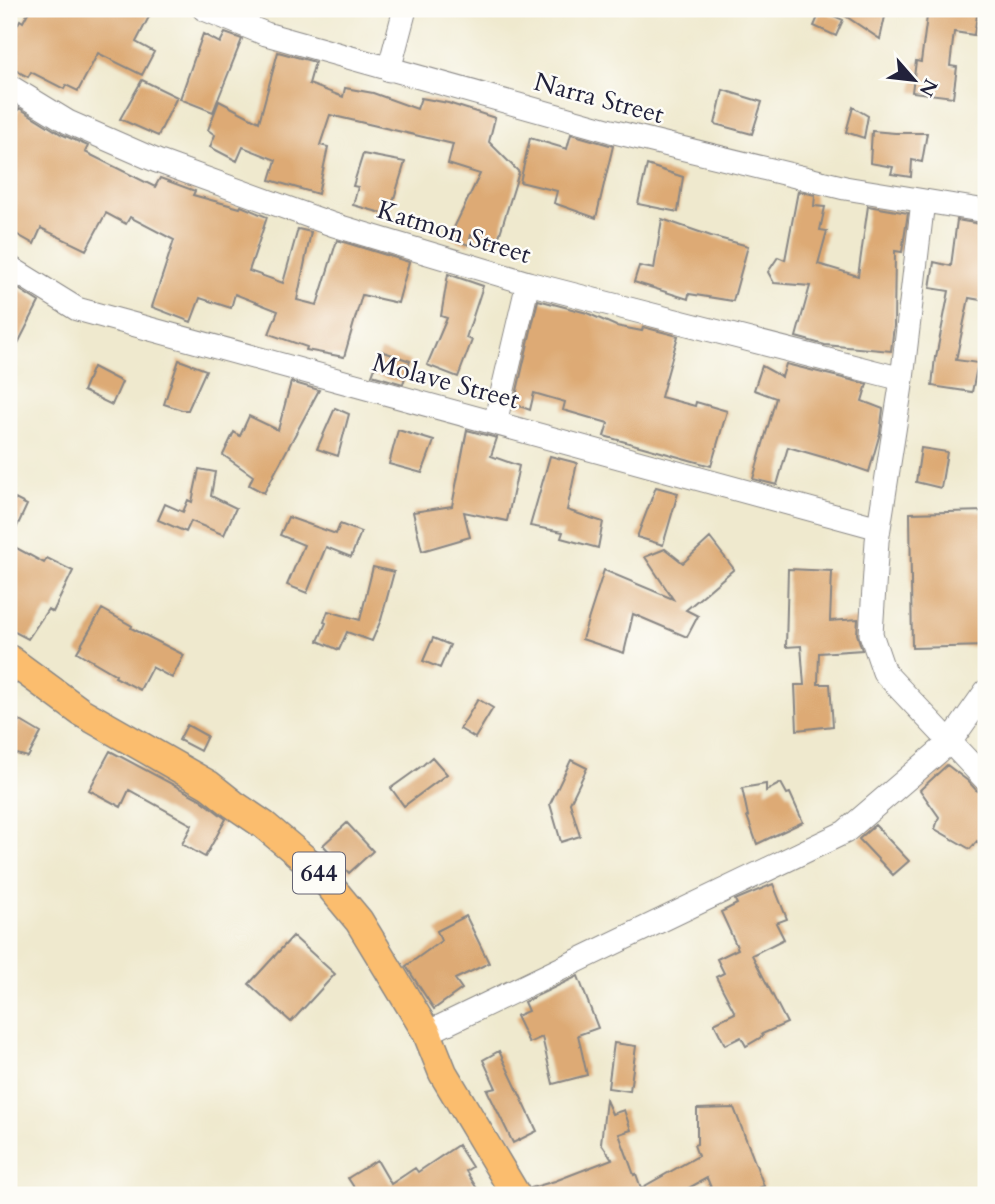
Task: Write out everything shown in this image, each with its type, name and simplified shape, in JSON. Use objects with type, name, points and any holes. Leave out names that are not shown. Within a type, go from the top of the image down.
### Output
[{"type":"main road","name":"644","points":[[9,659],[81,712],[209,785],[264,825],[314,867],[359,921],[427,1033],[443,1073],[516,1195]]},
{"type":"street","name":"Narra Street","points":[[204,9],[266,34],[650,141],[845,188],[986,211]]},
{"type":"street","points":[[390,70],[405,9]]},
{"type":"street","name":"Katmon Street","points":[[9,86],[68,122],[157,161],[334,225],[528,283],[902,379]]},
{"type":"street","points":[[923,201],[902,379],[879,528],[871,634],[884,672],[986,780]]},
{"type":"street","name":"Molave Street","points":[[9,267],[77,309],[879,528]]},
{"type":"street","points":[[495,423],[528,283]]},
{"type":"street","points":[[427,1033],[845,832],[950,742],[986,691]]},
{"type":"building","points":[[30,9],[153,9],[136,42],[154,52],[142,75],[98,53],[78,91],[66,85],[64,89],[31,72],[28,77],[9,67],[9,40],[20,20],[23,22]]},
{"type":"building","points":[[835,9],[879,9],[886,12],[880,39]]},
{"type":"building","points":[[928,9],[978,9],[974,35],[954,32],[950,66],[957,67],[953,97],[912,92],[916,61],[921,62]]},
{"type":"building","points":[[821,10],[843,20],[836,36],[814,26]]},
{"type":"building","points":[[225,33],[242,39],[213,112],[180,99],[203,34],[220,43]]},
{"type":"building","points":[[278,52],[315,62],[309,84],[343,97],[345,88],[373,93],[417,109],[421,98],[448,103],[495,118],[489,142],[519,172],[497,243],[471,235],[469,245],[449,238],[480,174],[448,164],[453,144],[330,115],[320,145],[328,147],[318,194],[270,180],[276,160],[243,147],[237,161],[210,147],[215,135],[208,130],[219,101],[259,122]]},
{"type":"building","points":[[142,80],[177,97],[158,136],[120,119]]},
{"type":"building","points":[[723,90],[762,102],[752,134],[715,124]]},
{"type":"building","points":[[853,107],[868,116],[864,138],[846,132]]},
{"type":"building","points":[[19,108],[61,134],[88,146],[85,152],[155,187],[160,178],[195,191],[193,195],[240,208],[241,206],[267,217],[249,271],[283,283],[298,229],[311,232],[297,300],[317,305],[337,240],[409,262],[398,303],[362,295],[344,357],[306,350],[307,347],[269,334],[278,311],[235,294],[231,308],[200,298],[191,322],[152,307],[174,240],[130,217],[126,224],[106,213],[86,250],[41,228],[34,244],[9,230],[9,128]]},
{"type":"building","points":[[872,131],[927,133],[922,162],[912,160],[911,177],[891,174],[893,167],[870,163]]},
{"type":"building","points":[[571,134],[613,146],[596,218],[554,203],[557,191],[520,182],[530,138],[567,149]]},
{"type":"building","points":[[363,154],[405,162],[389,215],[353,205],[358,187],[353,186]]},
{"type":"building","points":[[647,165],[683,177],[678,212],[638,204]]},
{"type":"building","points":[[798,191],[815,195],[814,206],[825,207],[820,230],[827,231],[818,264],[858,276],[868,206],[908,213],[902,252],[895,251],[891,351],[825,345],[796,337],[810,286],[774,283],[768,272],[778,257],[785,260]]},
{"type":"building","points":[[662,219],[748,246],[733,301],[689,294],[688,299],[634,282],[639,266],[654,269]]},
{"type":"building","points":[[957,220],[986,225],[986,301],[969,298],[956,360],[978,363],[972,392],[932,386],[935,357],[949,291],[930,288],[934,262],[951,266]]},
{"type":"building","points":[[448,274],[483,286],[466,338],[472,340],[458,377],[427,365],[447,318],[441,316]]},
{"type":"building","points":[[9,283],[39,302],[9,361]]},
{"type":"building","points":[[538,300],[587,313],[616,326],[642,331],[643,327],[678,336],[661,397],[695,406],[696,402],[727,411],[711,466],[604,436],[608,423],[563,410],[565,402],[534,393],[530,410],[514,404]]},
{"type":"building","points":[[381,351],[410,361],[403,384],[372,375]]},
{"type":"building","points":[[179,360],[206,370],[188,410],[164,404]]},
{"type":"building","points":[[786,364],[867,384],[862,401],[883,409],[880,433],[869,472],[788,447],[777,485],[753,479],[776,398],[754,390],[762,366],[782,377]]},
{"type":"building","points":[[93,367],[122,382],[112,405],[83,391]]},
{"type":"building","points":[[291,382],[319,390],[264,493],[249,485],[253,476],[223,455],[234,432],[240,436],[249,416],[278,430]]},
{"type":"building","points":[[335,408],[349,414],[338,456],[317,449]]},
{"type":"building","points":[[398,430],[434,441],[422,473],[389,464]]},
{"type":"building","points":[[467,430],[497,438],[491,456],[519,466],[507,521],[464,512],[470,537],[422,551],[413,512],[452,506]]},
{"type":"building","points":[[921,448],[947,452],[941,488],[916,482]]},
{"type":"building","points":[[550,456],[577,463],[567,510],[603,522],[598,548],[561,538],[563,532],[530,526]]},
{"type":"building","points":[[199,469],[215,472],[211,496],[236,508],[224,535],[191,521],[186,532],[158,520],[165,504],[183,512],[188,500],[192,502]]},
{"type":"building","points":[[656,487],[678,493],[663,545],[637,537]]},
{"type":"building","points":[[9,496],[27,505],[9,544]]},
{"type":"building","points":[[986,511],[986,646],[912,648],[910,513]]},
{"type":"building","points":[[288,517],[336,534],[340,524],[361,532],[351,557],[326,547],[307,593],[287,585],[304,545],[280,535]]},
{"type":"building","points":[[710,538],[734,569],[686,610],[698,616],[687,637],[633,614],[624,653],[582,639],[604,570],[673,599],[645,557],[665,549],[683,563]]},
{"type":"building","points":[[9,544],[44,563],[47,558],[73,571],[53,612],[48,609],[28,639],[9,629]]},
{"type":"building","points":[[373,567],[394,572],[381,620],[372,641],[347,632],[339,650],[318,641],[328,611],[360,620]]},
{"type":"building","points":[[788,569],[832,571],[830,621],[858,619],[857,634],[862,650],[819,653],[818,684],[830,684],[833,726],[797,730],[795,685],[804,685],[801,646],[786,647]]},
{"type":"building","points":[[102,609],[132,626],[131,628],[184,655],[172,678],[152,667],[140,690],[77,652]]},
{"type":"building","points":[[433,638],[450,645],[440,668],[423,661]]},
{"type":"building","points":[[478,699],[493,708],[475,738],[460,729]]},
{"type":"building","points":[[19,720],[41,733],[28,757],[9,752]]},
{"type":"building","points":[[187,725],[207,736],[200,751],[179,740]]},
{"type":"building","points":[[110,751],[200,799],[226,819],[205,857],[182,844],[192,825],[129,790],[121,807],[89,790]]},
{"type":"building","points":[[432,757],[447,774],[404,806],[391,788]]},
{"type":"building","points":[[571,760],[587,768],[570,803],[580,836],[561,842],[550,804]]},
{"type":"building","points":[[947,765],[976,790],[986,795],[986,854],[977,841],[970,849],[935,829],[939,817],[920,790]]},
{"type":"building","points":[[781,783],[787,794],[790,793],[803,822],[757,844],[747,816],[742,788],[766,784],[766,791]]},
{"type":"building","points":[[347,823],[373,851],[349,873],[323,845]]},
{"type":"building","points":[[875,825],[909,861],[893,875],[859,839]]},
{"type":"building","points":[[773,884],[787,919],[776,923],[784,939],[752,955],[787,1023],[762,1034],[763,1036],[746,1046],[741,1037],[725,1045],[714,1023],[735,1013],[716,977],[724,973],[717,959],[738,949],[721,912],[737,904],[735,900]]},
{"type":"building","points":[[466,916],[489,963],[455,979],[462,989],[434,1009],[406,966],[441,941],[437,931]]},
{"type":"building","points":[[293,936],[335,974],[291,1022],[249,984]]},
{"type":"building","points":[[578,976],[598,1028],[578,1035],[587,1075],[553,1084],[542,1037],[529,1043],[516,1016],[528,1011],[524,1002]]},
{"type":"building","points":[[614,1043],[636,1046],[630,1091],[608,1088]]},
{"type":"building","points":[[499,1051],[537,1131],[513,1143],[487,1090],[496,1088],[483,1060]]},
{"type":"building","points":[[606,1100],[612,1114],[624,1110],[631,1130],[619,1134],[641,1188],[698,1156],[694,1145],[697,1144],[697,1109],[734,1108],[764,1186],[740,1195],[714,1195],[707,1178],[676,1195],[533,1195],[531,1188],[612,1159],[601,1143]]},
{"type":"building","points":[[458,1145],[472,1167],[466,1171],[481,1195],[359,1195],[348,1178],[377,1160],[391,1184],[415,1168],[418,1172]]}]
